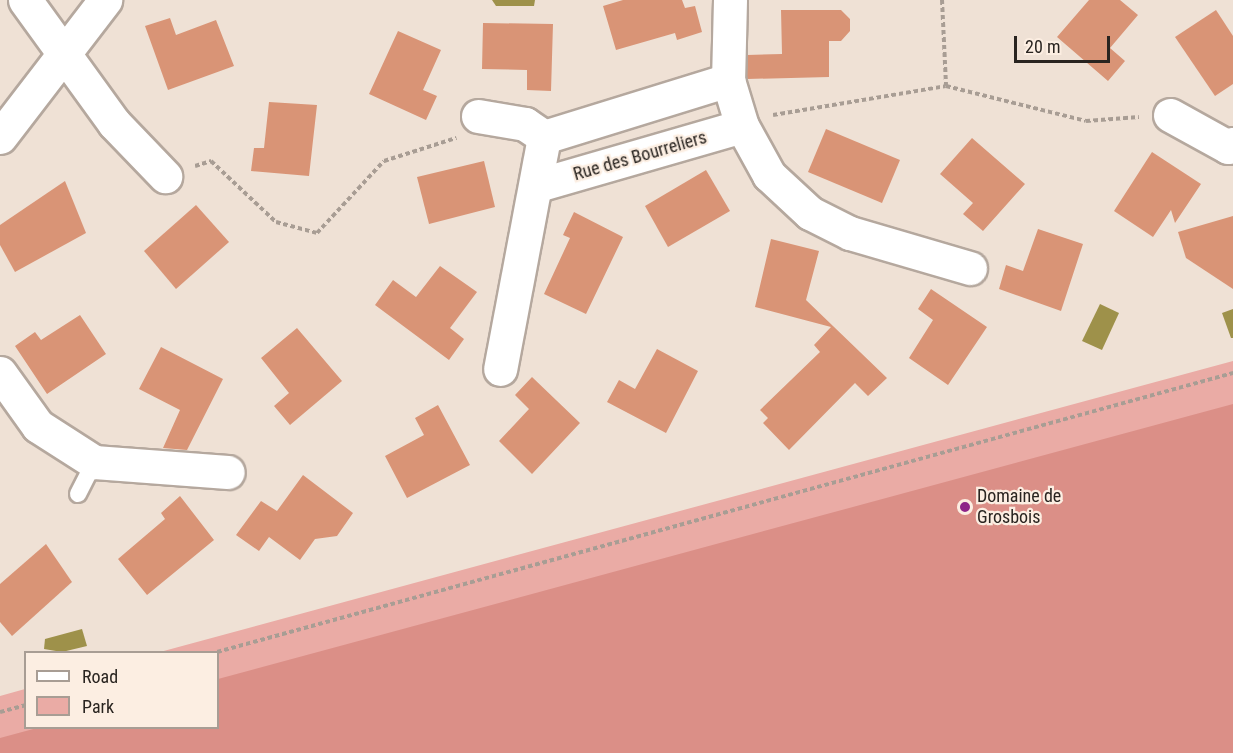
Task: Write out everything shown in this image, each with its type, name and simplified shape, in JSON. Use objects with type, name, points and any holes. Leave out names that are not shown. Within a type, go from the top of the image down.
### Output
[{"type":"street","points":[[25,0],[66,50],[114,123],[165,176]]},
{"type":"street","points":[[0,137],[105,0]]},
{"type":"street","points":[[730,0],[729,80],[742,126],[769,175],[810,213],[850,233],[970,268]]},
{"type":"street","points":[[544,137],[729,80]]},
{"type":"street","points":[[1170,115],[1228,147],[1233,144]]},
{"type":"street","points":[[478,116],[525,124],[544,137]]},
{"type":"street","name":"Rue des Bourreliers","points":[[538,185],[742,126]]},
{"type":"street","points":[[500,369],[538,185],[544,137]]},
{"type":"street","points":[[0,373],[38,426],[94,462],[228,472]]},
{"type":"lane","points":[[78,494],[94,462]]},
{"type":"path","points":[[942,0],[946,86]]},
{"type":"path","points":[[742,126],[752,119],[946,86],[1086,121],[1170,115]]},
{"type":"path","points":[[165,176],[211,161],[276,222],[317,232],[384,161],[467,134],[478,116]]},
{"type":"path","points":[[219,651],[1233,373]]},
{"type":"path","points":[[0,712],[24,706]]},
{"type":"green space","name":"Domaine de Grosbois","points":[[1233,361],[1233,753],[0,753],[0,696],[24,689],[24,729],[219,729],[219,651],[164,651]]},
{"type":"shaded area","points":[[492,0],[535,0],[534,6],[496,6]]},
{"type":"shaded area","points":[[1100,304],[1119,313],[1102,350],[1082,341]]},
{"type":"shaded area","points":[[1233,309],[1233,338],[1231,338],[1222,313]]},
{"type":"shaded area","name":"Domaine de Grosbois","points":[[1233,404],[1233,753],[0,753],[0,738],[33,729],[219,729],[219,679]]},
{"type":"shaded area","points":[[82,629],[87,646],[66,651],[44,649],[45,639]]},
{"type":"building","points":[[623,0],[682,0],[685,8],[695,6],[702,32],[677,40],[675,33],[616,50],[603,6]]},
{"type":"building","points":[[1089,0],[1120,0],[1138,15],[1110,48],[1125,61],[1108,81],[1057,37]]},
{"type":"building","points":[[781,10],[841,10],[850,19],[850,31],[841,41],[829,41],[829,77],[747,79],[747,55],[782,54]]},
{"type":"building","points":[[1216,10],[1233,36],[1233,84],[1215,96],[1175,37]]},
{"type":"building","points":[[170,18],[176,35],[216,20],[234,66],[168,90],[145,26]]},
{"type":"building","points":[[483,23],[553,24],[551,91],[527,90],[527,70],[482,69]]},
{"type":"building","points":[[398,31],[441,50],[423,90],[437,96],[426,120],[369,94]]},
{"type":"building","points":[[269,102],[317,105],[309,176],[251,171],[254,148],[264,148]]},
{"type":"building","points":[[826,129],[900,160],[882,203],[808,172]]},
{"type":"building","points":[[972,138],[1025,184],[983,231],[963,214],[973,203],[940,174]]},
{"type":"building","points":[[1152,152],[1201,184],[1175,223],[1171,210],[1153,237],[1114,211]]},
{"type":"building","points":[[484,161],[495,207],[429,224],[417,177]]},
{"type":"building","points":[[706,170],[730,211],[668,247],[645,206]]},
{"type":"building","points":[[65,181],[86,233],[15,272],[0,245],[0,225]]},
{"type":"building","points":[[196,205],[229,242],[176,289],[144,251]]},
{"type":"building","points":[[574,212],[623,237],[586,314],[544,294],[570,238],[563,235]]},
{"type":"building","points":[[1233,216],[1233,289],[1186,258],[1178,232]]},
{"type":"building","points":[[1038,229],[1083,244],[1061,311],[999,289],[1006,265],[1023,271]]},
{"type":"building","points":[[771,239],[819,251],[806,300],[887,378],[868,396],[855,383],[789,450],[763,423],[768,418],[760,410],[820,352],[814,345],[831,327],[755,307]]},
{"type":"building","points":[[440,266],[477,292],[450,328],[464,339],[449,360],[375,305],[393,280],[416,297]]},
{"type":"building","points":[[931,289],[987,327],[948,385],[909,358],[933,320],[918,309]]},
{"type":"building","points":[[80,315],[106,354],[47,394],[15,346],[35,332],[41,340]]},
{"type":"building","points":[[297,328],[342,381],[290,425],[274,406],[289,393],[261,358]]},
{"type":"building","points":[[161,347],[223,379],[187,450],[163,448],[180,410],[139,389]]},
{"type":"building","points":[[657,349],[698,371],[666,433],[607,402],[619,380],[635,389]]},
{"type":"building","points":[[532,377],[580,423],[532,474],[499,441],[529,409],[515,395]]},
{"type":"building","points":[[438,405],[470,465],[407,498],[385,456],[424,435],[415,418]]},
{"type":"building","points":[[303,475],[353,513],[337,536],[315,539],[300,560],[269,537],[259,551],[236,535],[261,501],[277,511]]},
{"type":"building","points":[[180,496],[214,540],[147,595],[118,559],[165,519],[161,513]]},
{"type":"building","points":[[46,544],[72,582],[12,636],[0,622],[0,584]]},
{"type":"place","name":"Domaine de Grosbois","points":[[965,507]]}]
